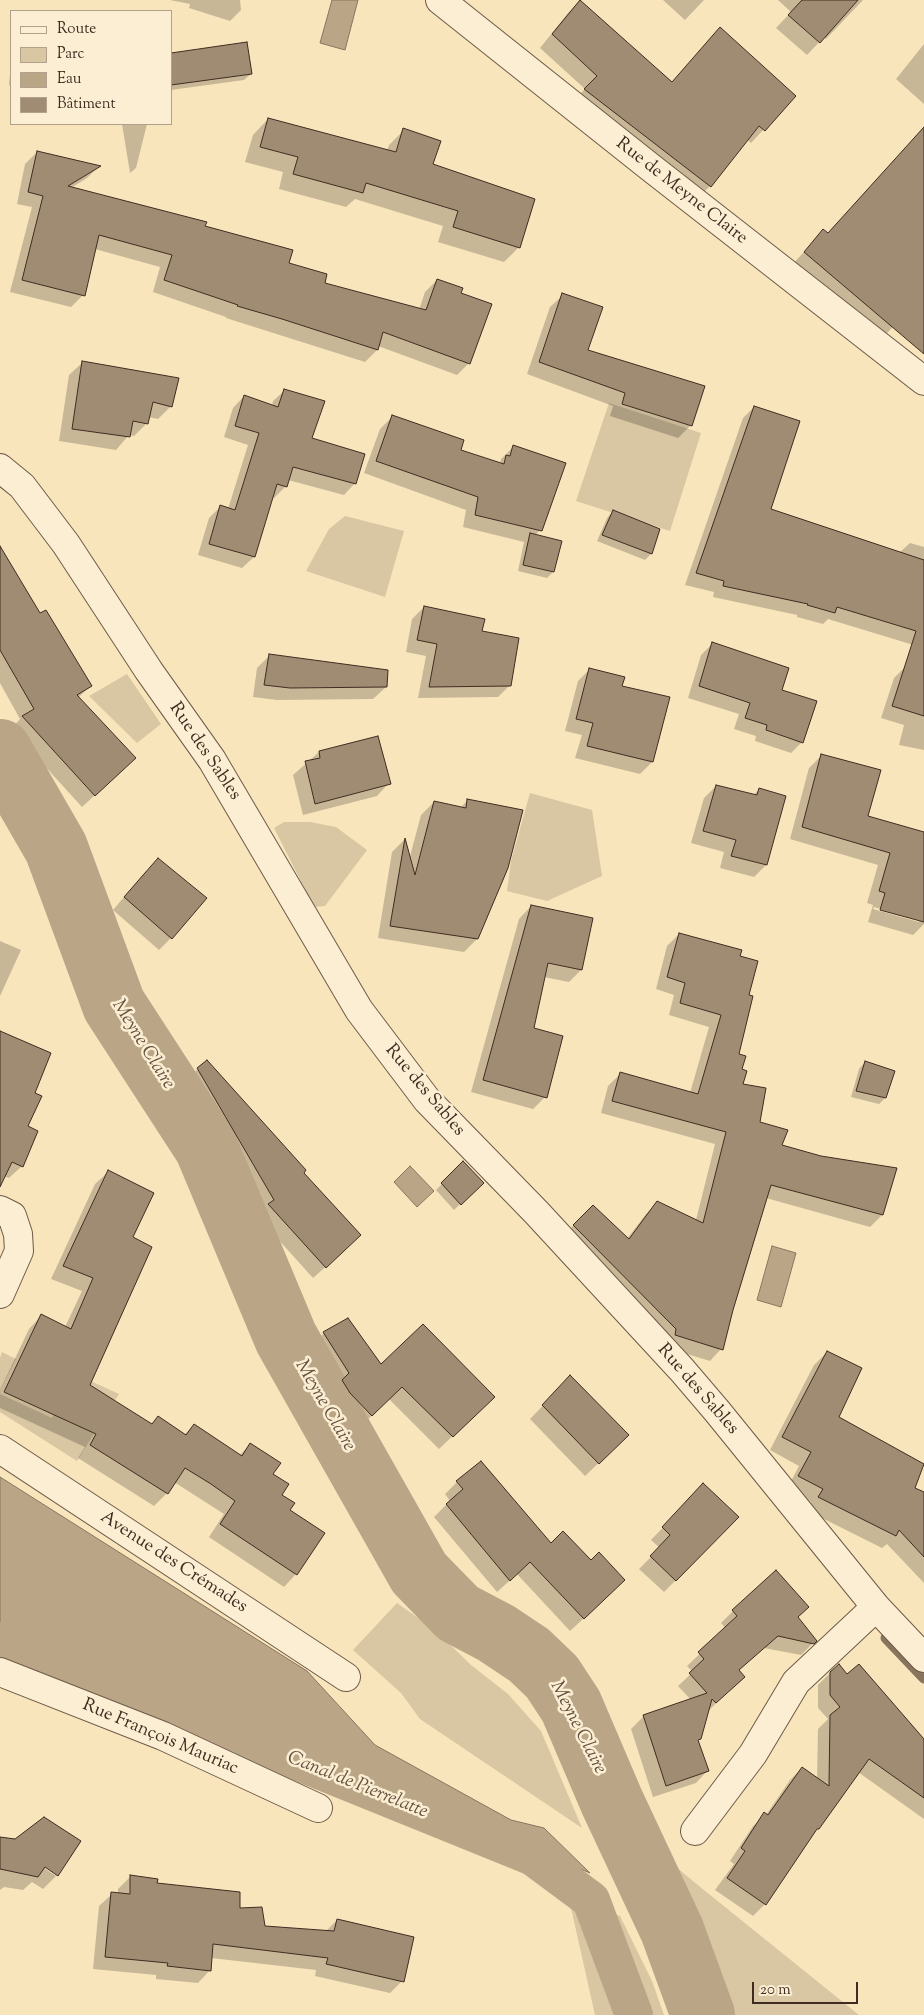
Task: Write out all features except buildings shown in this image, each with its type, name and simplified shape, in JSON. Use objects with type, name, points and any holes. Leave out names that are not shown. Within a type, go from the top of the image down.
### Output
[{"type":"street","name":"Rue de Meyne Claire","points":[[440,0],[924,381]]},
{"type":"street","name":"Rue des Sables","points":[[0,468],[22,486],[66,544],[149,671],[220,773],[359,1010],[422,1093],[537,1213],[682,1370],[724,1418],[876,1607],[924,1658]]},
{"type":"street","points":[[0,1210],[12,1216],[18,1234],[19,1251],[0,1294]]},
{"type":"street","name":"Avenue des Crémades","points":[[0,1449],[346,1677]]},
{"type":"street","points":[[694,1830],[753,1754],[796,1682],[876,1607]]},
{"type":"street","name":"Rue François Mauriac","points":[[0,1672],[163,1736],[318,1808]]},
{"type":"green space","points":[[609,403],[701,433],[670,531],[576,501]]},
{"type":"green space","points":[[345,516],[404,531],[385,597],[306,571],[329,529]]},
{"type":"green space","points":[[127,674],[161,724],[137,743],[89,696]]},
{"type":"green space","points":[[530,793],[592,810],[602,876],[547,901],[507,891],[511,861]]},
{"type":"green space","points":[[284,822],[310,822],[336,827],[367,850],[325,906],[314,907],[274,828]]},
{"type":"green space","points":[[2,1352],[16,1359],[0,1391],[0,1358]]},
{"type":"green space","points":[[82,1377],[119,1394],[77,1461],[0,1412],[0,1394],[52,1418],[62,1397]]},
{"type":"green space","points":[[397,1603],[434,1629],[471,1665],[508,1694],[541,1731],[582,1828],[420,1719],[401,1693],[353,1650]]},
{"type":"green space","points":[[651,1846],[699,1886],[859,2015],[721,2015]]},
{"type":"green space","points":[[567,1890],[597,1909],[620,1916],[652,1981],[664,2015],[595,2015]]},
{"type":"water","points":[[332,0],[358,0],[345,50],[320,43]]},
{"type":"water","points":[[410,1166],[434,1191],[417,1207],[394,1182]]},
{"type":"water","points":[[772,1246],[796,1253],[781,1307],[757,1300]]},
{"type":"water","points":[[0,1477],[307,1671],[375,1745],[511,1820],[544,1828],[590,1873],[296,1752],[177,1694],[0,1623]]},
{"type":"waterway","name":"Meyne Claire","points":[[0,751],[56,848],[114,1005],[206,1147],[286,1338],[419,1573],[458,1613],[496,1633],[529,1655],[552,1677],[571,1706],[612,1802],[672,1930],[703,2015]]},
{"type":"waterway","points":[[886,1638],[924,1678]]},
{"type":"waterway","name":"Canal de Pierrelatte","points":[[0,1641],[533,1857],[591,1900],[634,2015]]}]
